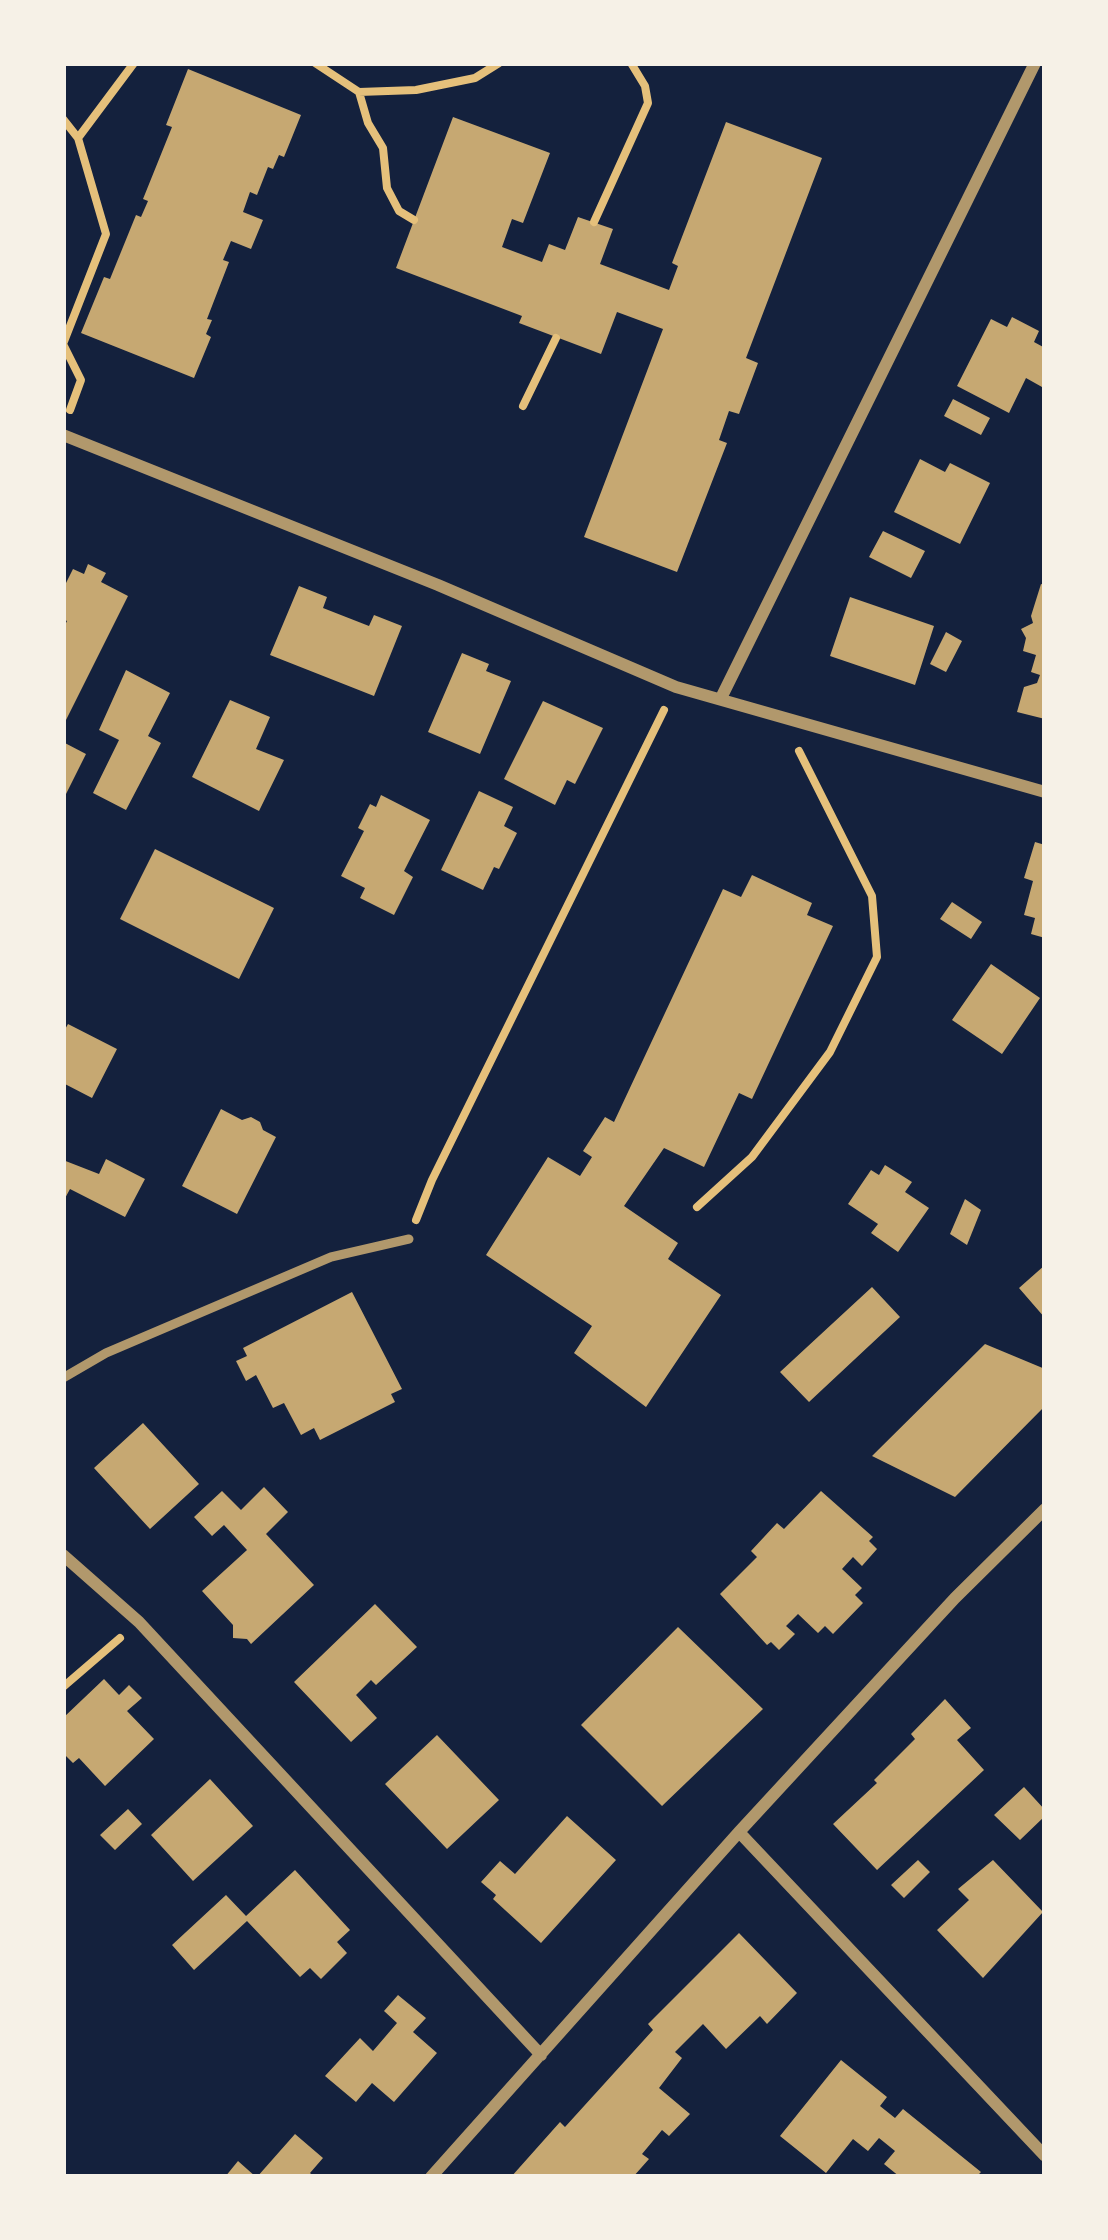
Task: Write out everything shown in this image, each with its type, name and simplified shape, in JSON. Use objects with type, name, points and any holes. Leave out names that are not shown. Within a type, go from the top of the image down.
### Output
[{"type":"street","points":[[721,698],[1035,63]]},
{"type":"street","points":[[63,431],[676,687],[1045,792]]},
{"type":"street","points":[[431,2177],[739,1832],[955,1598],[1045,1509]]},
{"type":"street","points":[[63,1555],[139,1622],[541,2055]]},
{"type":"street","points":[[739,1832],[1045,2156]]},
{"type":"lane","points":[[63,1378],[106,1353],[331,1257],[409,1239]]},
{"type":"path","points":[[78,138],[134,63]]},
{"type":"path","points":[[315,63],[359,92],[416,90],[475,78],[499,63]]},
{"type":"path","points":[[594,222],[648,103],[645,86],[631,63]]},
{"type":"path","points":[[359,92],[368,123],[383,148],[387,188],[399,212],[414,220]]},
{"type":"path","points":[[63,119],[78,138],[106,234],[64,344],[81,380],[63,431]]},
{"type":"path","points":[[523,406],[556,338]]},
{"type":"path","points":[[409,1239],[432,1180],[676,687]]},
{"type":"path","points":[[697,1207],[752,1157],[830,1052],[877,957],[872,896],[781,718]]},
{"type":"path","points":[[63,1688],[139,1622]]},
{"type":"building","points":[[188,69],[301,115],[284,157],[279,155],[273,169],[268,167],[257,195],[250,192],[243,212],[263,220],[251,249],[231,241],[223,260],[229,262],[207,319],[212,320],[206,334],[211,337],[194,378],[81,333],[104,277],[110,279],[136,215],[141,217],[148,201],[143,199],[172,127],[166,125]]},
{"type":"building","points":[[453,117],[550,153],[523,223],[512,219],[502,247],[542,262],[549,244],[565,250],[578,217],[613,229],[600,264],[669,290],[678,266],[672,263],[726,122],[822,158],[746,358],[758,363],[739,414],[729,411],[719,440],[727,443],[677,572],[584,537],[663,329],[617,312],[601,354],[519,323],[522,316],[396,268]]},
{"type":"building","points":[[1012,317],[1039,331],[1034,342],[1045,348],[1045,381],[1042,387],[1026,378],[1009,413],[957,386],[991,319],[1007,327]]},
{"type":"building","points":[[953,399],[990,418],[981,435],[944,416]]},
{"type":"building","points":[[920,459],[945,472],[950,463],[990,483],[960,544],[894,512]]},
{"type":"building","points":[[883,531],[925,551],[911,578],[869,557]]},
{"type":"building","points":[[88,564],[106,573],[101,582],[128,596],[63,726],[63,629],[67,621],[63,619],[63,589],[73,569],[84,574]]},
{"type":"building","points":[[1041,584],[1045,585],[1045,719],[1017,712],[1024,687],[1037,683],[1040,675],[1031,672],[1036,655],[1023,651],[1026,638],[1021,629],[1033,623]]},
{"type":"building","points":[[299,586],[327,597],[323,608],[369,626],[374,615],[402,626],[374,696],[270,655]]},
{"type":"building","points":[[850,597],[934,626],[915,685],[830,656]]},
{"type":"building","points":[[946,632],[962,641],[946,672],[930,664]]},
{"type":"building","points":[[462,653],[489,664],[486,671],[511,681],[480,754],[428,732]]},
{"type":"building","points":[[126,670],[170,693],[148,736],[161,743],[126,810],[93,793],[119,740],[99,730]]},
{"type":"building","points":[[230,700],[270,717],[256,749],[284,760],[259,811],[192,777]]},
{"type":"building","points":[[543,701],[603,728],[575,784],[567,780],[555,805],[504,779]]},
{"type":"building","points":[[63,742],[86,754],[63,800]]},
{"type":"building","points":[[479,791],[513,807],[504,826],[517,833],[483,890],[441,870]]},
{"type":"building","points":[[381,795],[430,820],[404,871],[413,877],[394,915],[360,898],[365,888],[341,876],[364,831],[358,828],[370,804],[376,807]]},
{"type":"building","points":[[1035,842],[1045,845],[1045,938],[1031,934],[1035,918],[1024,915],[1033,881],[1024,878]]},
{"type":"building","points":[[155,849],[274,908],[239,979],[120,919]]},
{"type":"building","points":[[752,875],[812,903],[807,915],[833,926],[752,1099],[739,1093],[704,1167],[664,1148],[624,1206],[678,1243],[668,1259],[721,1295],[646,1407],[574,1353],[592,1326],[486,1255],[548,1157],[580,1176],[592,1157],[583,1151],[605,1117],[614,1122],[723,889],[741,897]]},
{"type":"building","points":[[952,902],[982,922],[971,939],[940,919]]},
{"type":"building","points":[[991,964],[1040,998],[1002,1054],[952,1020]]},
{"type":"building","points":[[68,1024],[117,1049],[92,1098],[63,1083],[63,1033]]},
{"type":"building","points":[[221,1109],[242,1120],[251,1117],[276,1137],[237,1214],[182,1186]]},
{"type":"building","points":[[106,1159],[145,1179],[125,1217],[70,1189],[63,1202],[63,1160],[99,1174]]},
{"type":"building","points":[[885,1165],[912,1182],[905,1192],[929,1208],[898,1252],[871,1233],[878,1224],[848,1204],[871,1170],[879,1175]]},
{"type":"building","points":[[965,1199],[981,1210],[967,1245],[950,1234]]},
{"type":"building","points":[[1045,1265],[1045,1318],[1019,1288]]},
{"type":"building","points":[[872,1287],[900,1317],[809,1402],[780,1372]]},
{"type":"building","points":[[352,1292],[402,1389],[391,1394],[395,1402],[320,1440],[314,1428],[301,1435],[284,1403],[273,1408],[256,1375],[246,1381],[236,1361],[247,1356],[243,1348]]},
{"type":"building","points":[[985,1344],[1045,1369],[1045,1406],[955,1497],[872,1456]]},
{"type":"building","points":[[143,1423],[199,1484],[150,1529],[94,1468]]},
{"type":"building","points":[[264,1487],[288,1512],[266,1534],[314,1585],[251,1644],[233,1638],[233,1625],[202,1591],[247,1550],[224,1525],[212,1536],[194,1517],[222,1491],[241,1510]]},
{"type":"building","points":[[821,1491],[873,1537],[869,1541],[877,1549],[862,1566],[853,1557],[842,1569],[862,1588],[855,1595],[863,1603],[833,1634],[825,1626],[818,1633],[798,1614],[786,1626],[795,1634],[779,1650],[771,1642],[767,1645],[720,1594],[757,1557],[751,1551],[777,1523],[784,1529]]},
{"type":"building","points":[[375,1604],[417,1647],[376,1685],[371,1680],[356,1695],[377,1718],[351,1742],[294,1682]]},
{"type":"building","points":[[678,1627],[763,1709],[662,1806],[581,1725]]},
{"type":"building","points":[[104,1679],[119,1695],[129,1685],[142,1698],[127,1711],[154,1739],[105,1786],[79,1758],[73,1763],[63,1753],[63,1718]]},
{"type":"building","points":[[945,1699],[971,1728],[957,1740],[984,1770],[877,1870],[833,1824],[877,1783],[874,1780],[915,1739],[911,1734]]},
{"type":"building","points":[[437,1735],[499,1800],[447,1849],[385,1784]]},
{"type":"building","points":[[210,1779],[253,1826],[193,1881],[151,1835]]},
{"type":"building","points":[[1024,1787],[1045,1816],[1020,1840],[994,1815]]},
{"type":"building","points":[[128,1809],[142,1824],[115,1850],[100,1835]]},
{"type":"building","points":[[567,1816],[616,1860],[541,1943],[481,1882],[500,1861],[515,1874]]},
{"type":"building","points":[[918,1860],[930,1872],[904,1898],[891,1885]]},
{"type":"building","points":[[993,1860],[1043,1912],[983,1978],[937,1930],[969,1900],[958,1889]]},
{"type":"building","points":[[295,1870],[350,1930],[337,1942],[347,1953],[321,1979],[310,1968],[300,1977],[247,1921],[194,1970],[172,1945],[226,1895],[246,1916]]},
{"type":"building","points":[[739,1933],[797,1993],[767,2024],[760,2016],[726,2049],[703,2024],[675,2052],[682,2058],[659,2088],[690,2114],[669,2136],[662,2130],[642,2154],[649,2159],[633,2177],[511,2177],[560,2122],[565,2127],[653,2030],[648,2024]]},
{"type":"building","points":[[398,1995],[426,2018],[413,2032],[437,2053],[394,2102],[372,2083],[356,2102],[325,2076],[360,2038],[373,2051],[397,2023],[384,2011]]},
{"type":"building","points":[[841,2060],[887,2097],[880,2106],[895,2118],[903,2109],[981,2172],[976,2177],[900,2177],[884,2164],[895,2151],[879,2138],[868,2151],[853,2139],[826,2173],[780,2136]]},
{"type":"building","points":[[295,2134],[323,2158],[310,2173],[314,2177],[257,2177]]},
{"type":"building","points":[[238,2161],[256,2177],[225,2177]]}]
